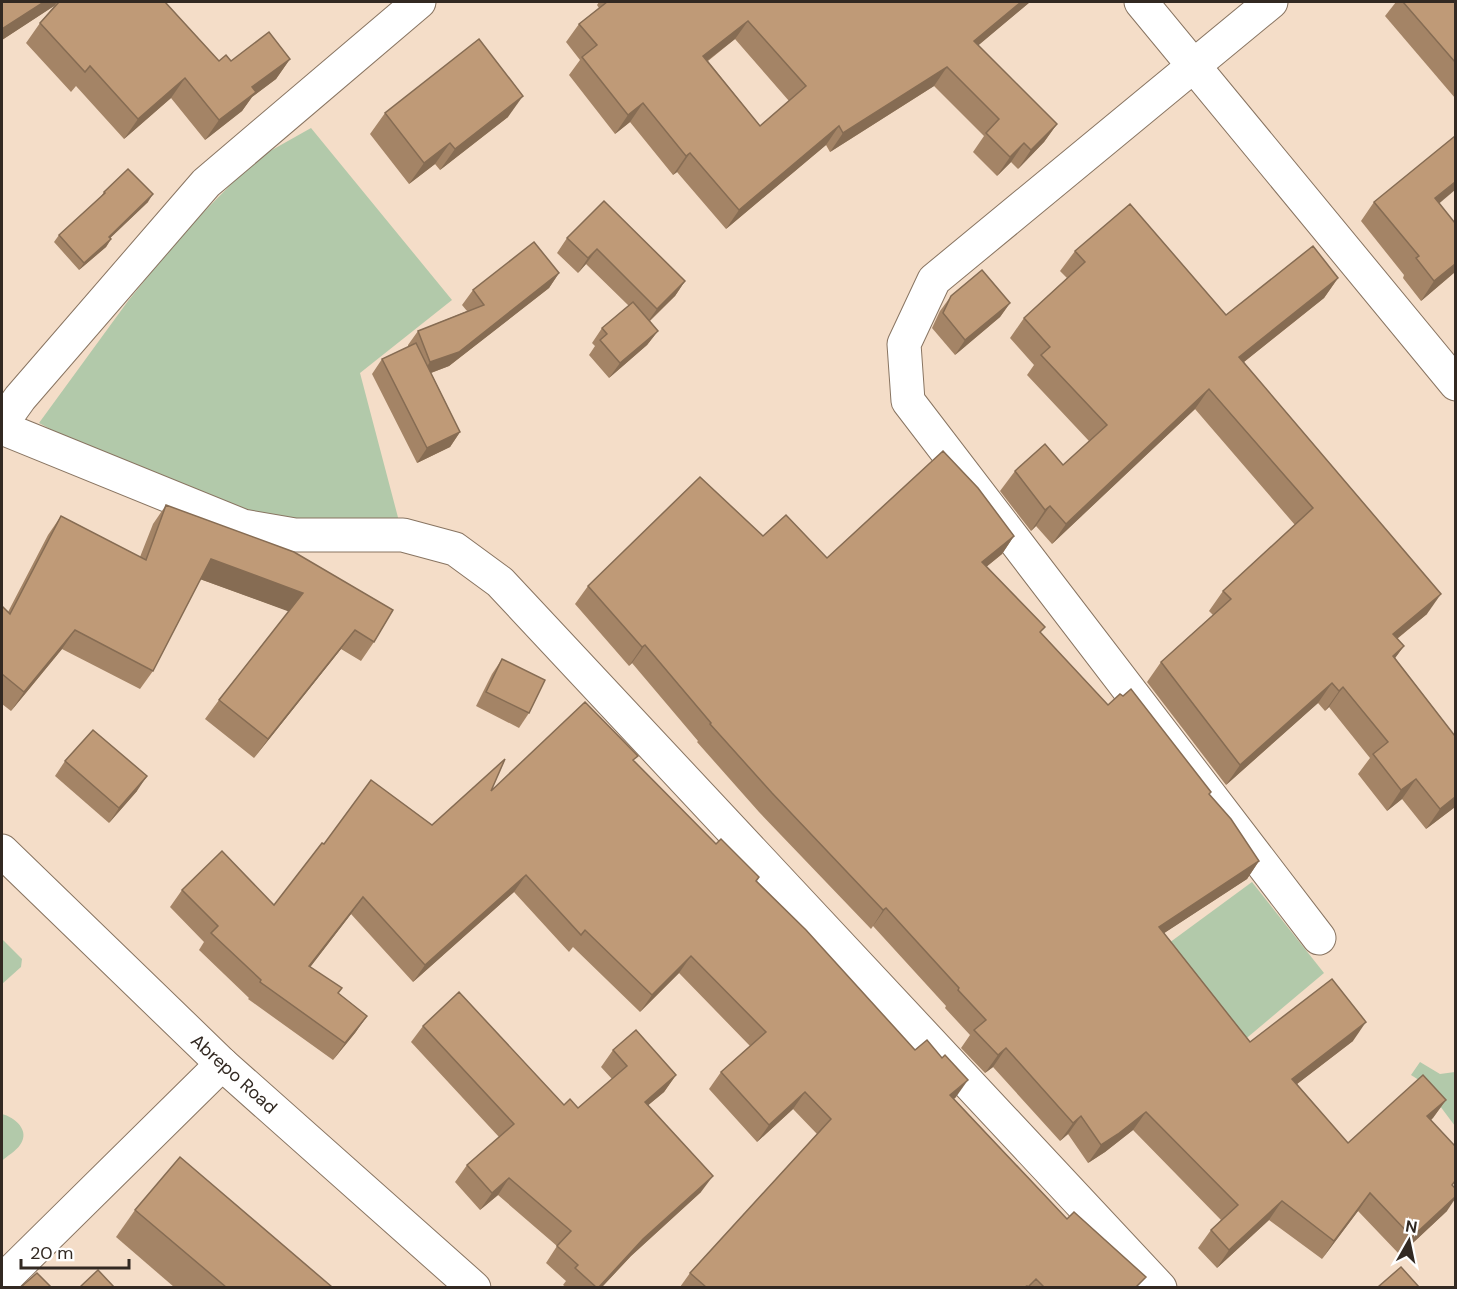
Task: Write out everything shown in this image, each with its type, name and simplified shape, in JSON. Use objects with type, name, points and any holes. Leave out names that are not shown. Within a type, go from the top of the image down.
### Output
[{"type":"street","points":[[8,404],[206,183],[418,2]]},
{"type":"street","points":[[1141,2],[1455,384]]},
{"type":"street","points":[[1271,2],[1193,64],[934,280],[903,344],[909,400],[1318,938]]},
{"type":"street","points":[[2,428],[243,526],[295,535],[403,535],[455,549],[500,582],[1160,1287]]},
{"type":"street","name":"Abrepo Road","points":[[2,851],[222,1064],[474,1287]]},
{"type":"street","points":[[2,1281],[222,1064]]},
{"type":"green space","points":[[311,128],[452,300],[360,373],[400,525],[277,522],[175,497],[39,423],[128,301],[184,232],[256,159]]},
{"type":"green space","points":[[1252,882],[1324,973],[1236,1047],[1154,954]]},
{"type":"green space","points":[[2,939],[22,959],[21,967],[2,984]]},
{"type":"green space","points":[[1420,1062],[1440,1074],[1455,1072],[1455,1126],[1422,1082],[1411,1075]]},
{"type":"green space","points":[[2,1114],[16,1121],[24,1134],[18,1147],[2,1161]]},
{"type":"building","points":[[2,2],[44,2],[2,29]]},
{"type":"building","points":[[59,2],[165,2],[219,61],[226,55],[231,61],[269,32],[290,59],[252,87],[256,92],[219,120],[185,78],[138,119],[90,66],[85,72],[40,23]]},
{"type":"building","points":[[607,2],[1021,2],[974,41],[1057,124],[1031,150],[1024,143],[1010,157],[986,133],[999,119],[947,67],[843,133],[839,126],[739,210],[690,153],[686,156],[643,103],[628,115],[582,57],[597,45],[579,24]],"holes":[[[748,21],[806,86],[760,126],[703,56]]]},
{"type":"building","points":[[1403,2],[1455,2],[1455,62]]},
{"type":"building","points":[[479,39],[523,96],[455,149],[450,143],[424,163],[385,113]]},
{"type":"building","points":[[1455,136],[1455,182],[1435,198],[1455,223],[1455,264],[1434,281],[1416,258],[1419,256],[1374,202]]},
{"type":"building","points":[[128,169],[153,194],[109,237],[111,239],[84,263],[59,235]]},
{"type":"building","points":[[604,201],[685,281],[657,309],[597,249],[588,258],[567,238]]},
{"type":"building","points":[[1130,204],[1226,315],[1313,246],[1338,278],[1239,357],[1441,594],[1393,634],[1404,646],[1393,656],[1455,736],[1455,797],[1440,809],[1416,779],[1401,790],[1373,754],[1388,742],[1343,687],[1339,691],[1332,683],[1240,765],[1161,662],[1231,599],[1223,591],[1313,508],[1209,389],[1066,524],[1050,506],[1045,510],[1015,471],[1045,444],[1063,465],[1107,425],[1041,355],[1050,347],[1024,318],[1085,262],[1075,251]]},
{"type":"building","points":[[534,242],[559,273],[459,352],[430,362],[418,331],[484,305],[473,290]]},
{"type":"building","points":[[982,270],[1010,303],[965,340],[943,313],[951,296]]},
{"type":"building","points":[[633,302],[658,331],[620,363],[600,340],[607,334],[602,328]]},
{"type":"building","points":[[416,343],[460,432],[427,448],[382,359]]},
{"type":"building","points":[[943,451],[978,488],[1014,536],[982,562],[1045,627],[1040,632],[1108,705],[1120,694],[1123,696],[1131,689],[1211,792],[1209,794],[1231,819],[1259,861],[1159,927],[1250,1042],[1332,979],[1366,1022],[1292,1079],[1348,1143],[1423,1075],[1446,1100],[1427,1116],[1455,1146],[1455,1181],[1452,1185],[1455,1188],[1455,1197],[1412,1237],[1370,1193],[1334,1241],[1282,1201],[1229,1250],[1211,1230],[1238,1205],[1146,1112],[1101,1145],[1081,1116],[1073,1123],[1006,1048],[998,1055],[974,1030],[986,1020],[958,990],[959,988],[886,908],[883,910],[772,793],[710,724],[645,645],[642,647],[588,586],[700,477],[763,536],[786,515],[827,558]]},
{"type":"building","points":[[166,505],[294,552],[393,610],[374,642],[355,630],[268,739],[219,700],[303,593],[211,559],[153,671],[75,630],[24,692],[2,674],[2,606],[10,614],[61,516],[146,560]]},
{"type":"building","points":[[502,659],[545,680],[529,713],[486,692]]},
{"type":"building","points":[[585,702],[638,756],[633,760],[716,844],[721,839],[759,877],[756,881],[806,930],[915,1050],[927,1040],[942,1058],[945,1055],[968,1080],[950,1095],[1067,1219],[1074,1212],[1146,1277],[1136,1287],[1044,1287],[1036,1279],[1028,1287],[706,1287],[690,1273],[831,1119],[805,1092],[769,1125],[721,1072],[766,1032],[691,956],[652,995],[585,930],[581,935],[526,875],[425,965],[363,897],[309,966],[342,988],[338,993],[367,1016],[345,1043],[260,982],[261,980],[211,933],[218,926],[182,890],[222,851],[274,905],[322,843],[324,844],[371,780],[432,825],[505,759],[491,791]]},
{"type":"building","points":[[93,730],[147,776],[119,808],[65,761]]},
{"type":"building","points":[[459,992],[564,1105],[570,1099],[578,1108],[627,1066],[613,1050],[636,1030],[676,1075],[645,1102],[713,1176],[643,1239],[599,1287],[596,1287],[575,1268],[578,1265],[557,1246],[571,1231],[509,1178],[492,1193],[467,1165],[514,1124],[423,1026]]},
{"type":"building","points":[[180,1157],[332,1287],[226,1287],[135,1210]]},
{"type":"building","points":[[1401,1267],[1419,1287],[1378,1287]]},
{"type":"building","points":[[98,1270],[114,1287],[80,1287]]},
{"type":"building","points":[[37,1273],[51,1287],[21,1287]]}]
